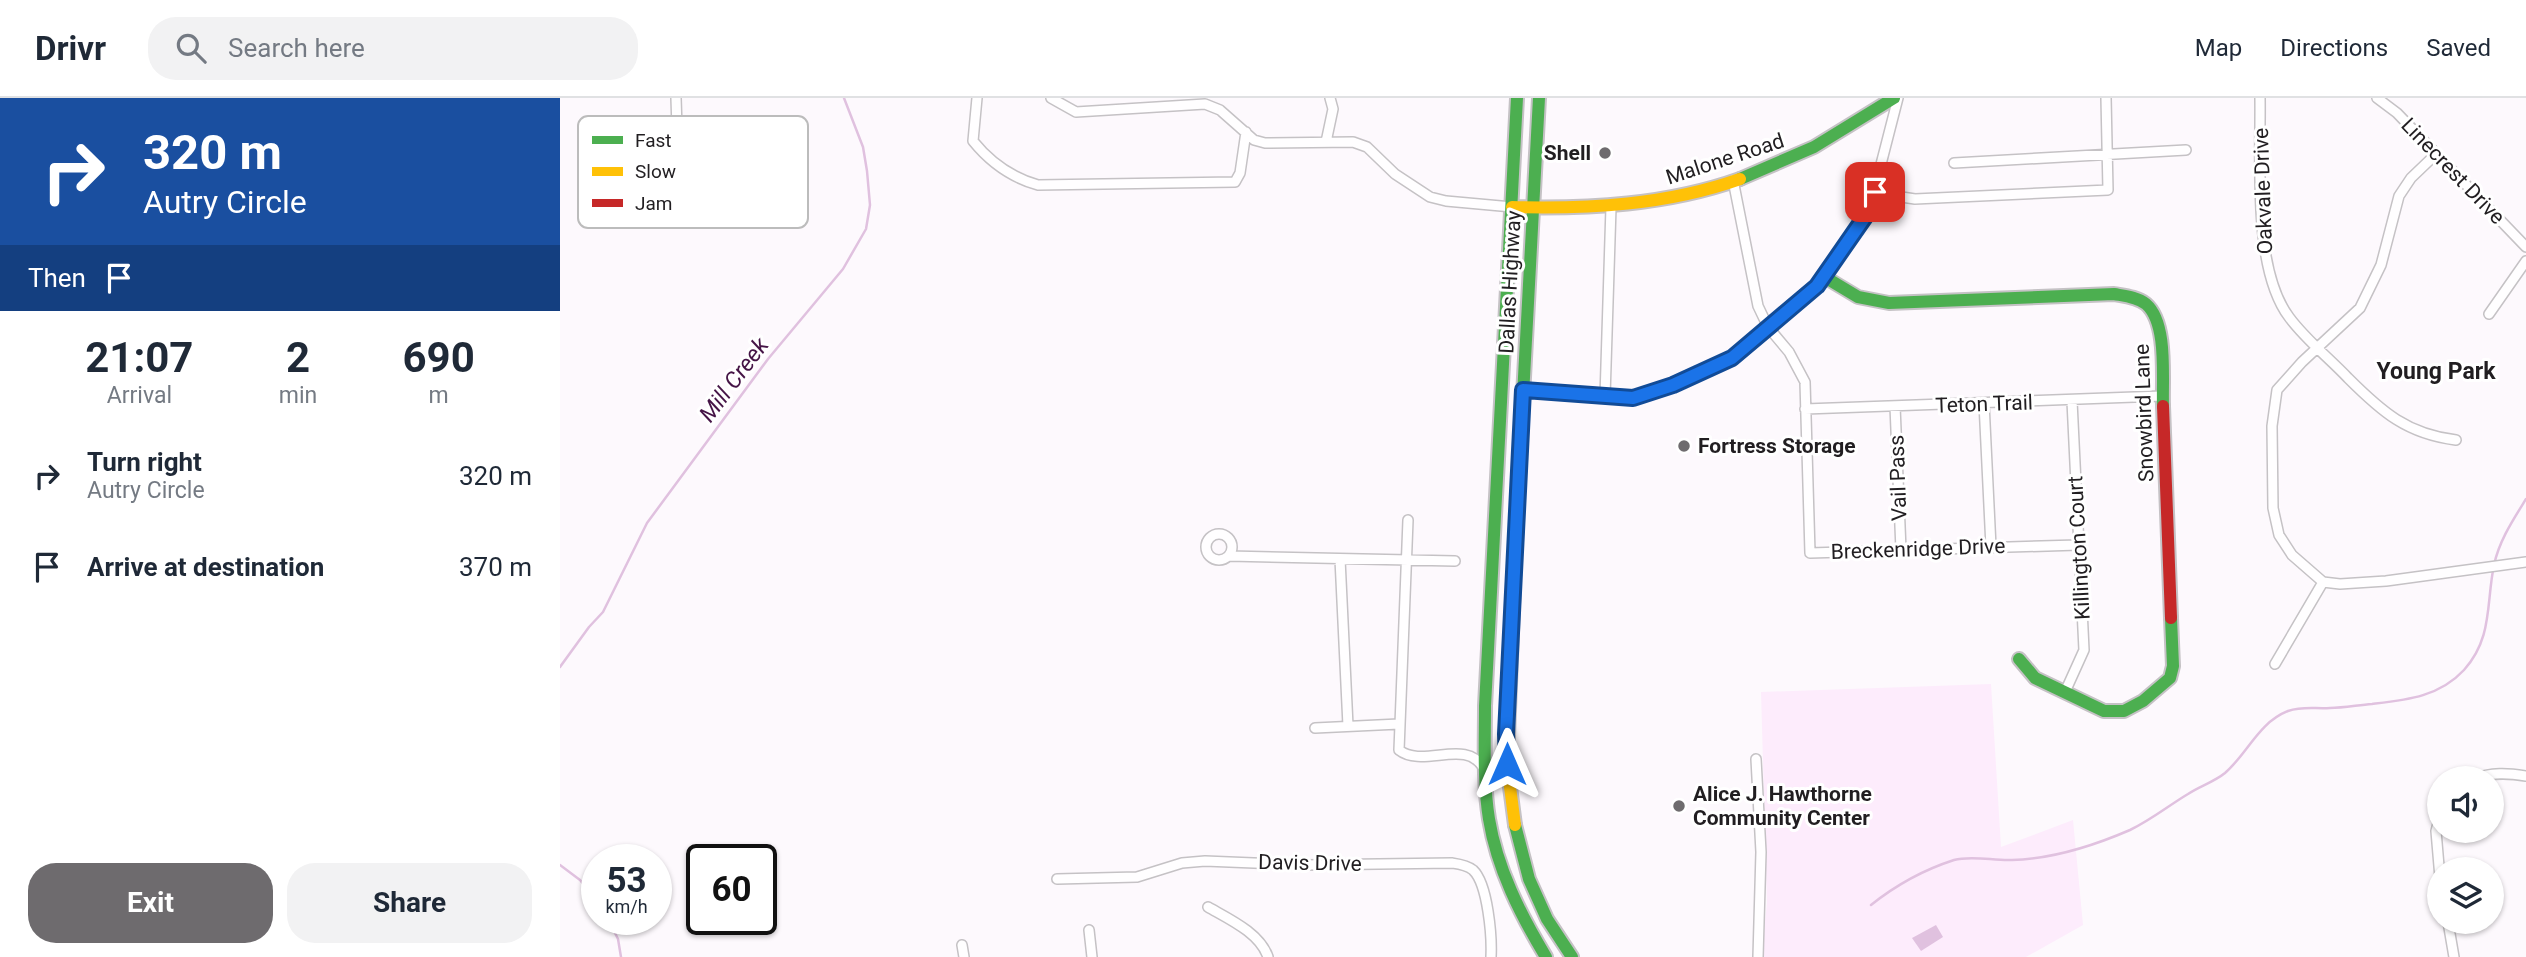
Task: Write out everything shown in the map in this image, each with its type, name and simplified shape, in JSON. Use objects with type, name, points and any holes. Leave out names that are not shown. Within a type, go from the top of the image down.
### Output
[{"type":"main road","name":"Dallas Highway","points":[[1517,98],[1485,771],[1492,833],[1507,882],[1546,957]]},
{"type":"main road","name":"Dallas Highway","points":[[1539,98],[1506,734],[1509,791],[1521,855],[1547,919],[1572,957]]},
{"type":"main road","name":"Malone Road","points":[[1512,206],[1611,207],[1661,200],[1733,180],[1801,153],[1896,98]]},
{"type":"main road","name":"Snowbird Lane","points":[[1824,276],[1858,297],[1889,303],[2113,294],[2141,299],[2153,310],[2160,325],[2173,666],[2170,678],[2143,701],[2124,711],[2104,711],[2035,678],[2019,659]]},
{"type":"street","points":[[676,98],[677,116]]},
{"type":"street","points":[[977,98],[973,141],[1004,170],[1022,181],[1038,185],[1235,182],[1240,173],[1246,132]]},
{"type":"street","points":[[1051,98],[1076,112],[1205,104],[1220,110],[1254,140],[1265,143],[1353,142],[1367,147],[1395,174],[1430,197],[1446,201],[1512,206]]},
{"type":"street","points":[[1326,142],[1332,109],[1330,98]]},
{"type":"street","points":[[1523,390],[1633,398],[1673,385],[1732,358],[1817,286],[1869,211],[1896,98]]},
{"type":"street","points":[[1875,192],[1915,199],[2108,190],[2106,98]]},
{"type":"street","name":"Oakvale Drive","points":[[2260,98],[2265,261],[2276,296],[2289,317],[2385,414],[2411,429],[2438,438],[2456,440]]},
{"type":"street","name":"Linecrest Drive","points":[[2377,98],[2397,113],[2526,247]]},
{"type":"street","points":[[1954,163],[2186,150]]},
{"type":"street","points":[[2435,155],[2412,178],[2399,196],[2381,265],[2360,308],[2277,390],[2272,426],[2273,508],[2279,535],[2292,555],[2323,582],[2340,584],[2386,581],[2526,562]]},
{"type":"street","name":"Breckenridge Drive","points":[[1733,180],[1758,306],[1768,327],[1789,352],[1805,382],[1810,553],[2078,545]]},
{"type":"street","points":[[1605,397],[1611,207]]},
{"type":"street","points":[[2489,314],[2526,261]]},
{"type":"street","name":"Teton Trail","points":[[1805,409],[2162,396]]},
{"type":"street","name":"Killington Court","points":[[2065,692],[2084,650],[2072,401]]},
{"type":"street","points":[[1984,404],[1991,547]]},
{"type":"street","name":"Vail Pass","points":[[1895,407],[1901,550]]},
{"type":"street","points":[[1408,520],[1399,750],[1408,755],[1468,754],[1476,750],[1485,737]]},
{"type":"street","points":[[1229,556],[1455,562]]},
{"type":"street","points":[[1340,559],[1348,726]]},
{"type":"street","points":[[2274,664],[2323,582]]},
{"type":"street","points":[[1315,728],[1399,724]]},
{"type":"street","points":[[1468,754],[1481,763],[1485,771]]},
{"type":"street","points":[[1756,759],[1761,852],[1758,957]]},
{"type":"street","points":[[2504,774],[2526,776]]},
{"type":"street","name":"Davis Drive","points":[[1056,879],[1137,877],[1182,863],[1205,861],[1463,864],[1473,869],[1479,878],[1491,927],[1491,957]]},
{"type":"street","points":[[1208,907],[1255,937],[1268,957]]},
{"type":"street","points":[[1089,930],[1092,957]]},
{"type":"street","points":[[2450,934],[2454,957]]},
{"type":"street","points":[[962,945],[964,957]]},
{"type":"shaded area","points":[[1991,684],[2001,847],[2073,820],[2083,925],[2026,957],[1761,957],[1767,903],[1761,692]]},
{"type":"shaded area","points":[[1936,925],[1943,937],[1921,951],[1912,938]]},
{"type":"waterway","name":"Mill Creek","points":[[560,667],[603,612],[647,523],[768,359],[843,269],[866,229],[870,205],[863,147],[844,98]]},
{"type":"waterway","points":[[1871,905],[1910,879],[1954,860],[2042,857],[2087,846],[2130,830],[2225,773],[2269,723],[2288,711],[2397,701],[2421,696],[2444,686],[2464,670],[2480,645],[2487,620],[2496,556],[2526,499]]},
{"type":"waterway","points":[[560,865],[581,881]]},
{"type":"waterway","points":[[616,935],[621,957]]},
{"type":"traffic: fast","points":[[1517,98],[1485,706],[1485,777],[1489,819],[1504,873],[1527,924],[1546,957]]},
{"type":"traffic: fast","points":[[1516,526],[1539,98]]},
{"type":"traffic: fast","points":[[1740,179],[1814,147],[1894,98]]},
{"type":"traffic: fast","points":[[1823,276],[1858,297],[1889,303],[2114,294],[2139,300],[2153,313],[2161,337],[2163,406]]},
{"type":"traffic: fast","points":[[2019,659],[2035,678],[2104,711],[2124,711],[2143,701],[2170,678],[2173,666],[2171,618]]},
{"type":"traffic: fast","points":[[1515,825],[1529,879],[1547,919],[1572,957]]},
{"type":"traffic: slow","points":[[1512,207],[1628,204],[1684,195],[1740,179]]},
{"type":"traffic: slow","points":[[1515,825],[1507,764],[1516,526]]},
{"type":"traffic: jam","points":[[2163,406],[2171,618]]},
{"type":"place","name":"Shell","points":[[1605,153]]},
{"type":"place","name":"Fortress Storage","points":[[1684,446]]},
{"type":"place","name":"Alice J. Hawthorne Community Center","points":[[1679,806]]},
{"type":"district","name":"Young Park","points":[[2436,371]]},
{"type":"route","points":[[1507,764],[1506,734],[1523,390],[1633,398],[1673,385],[1732,358],[1817,286],[1869,211],[1875,192]]}]
